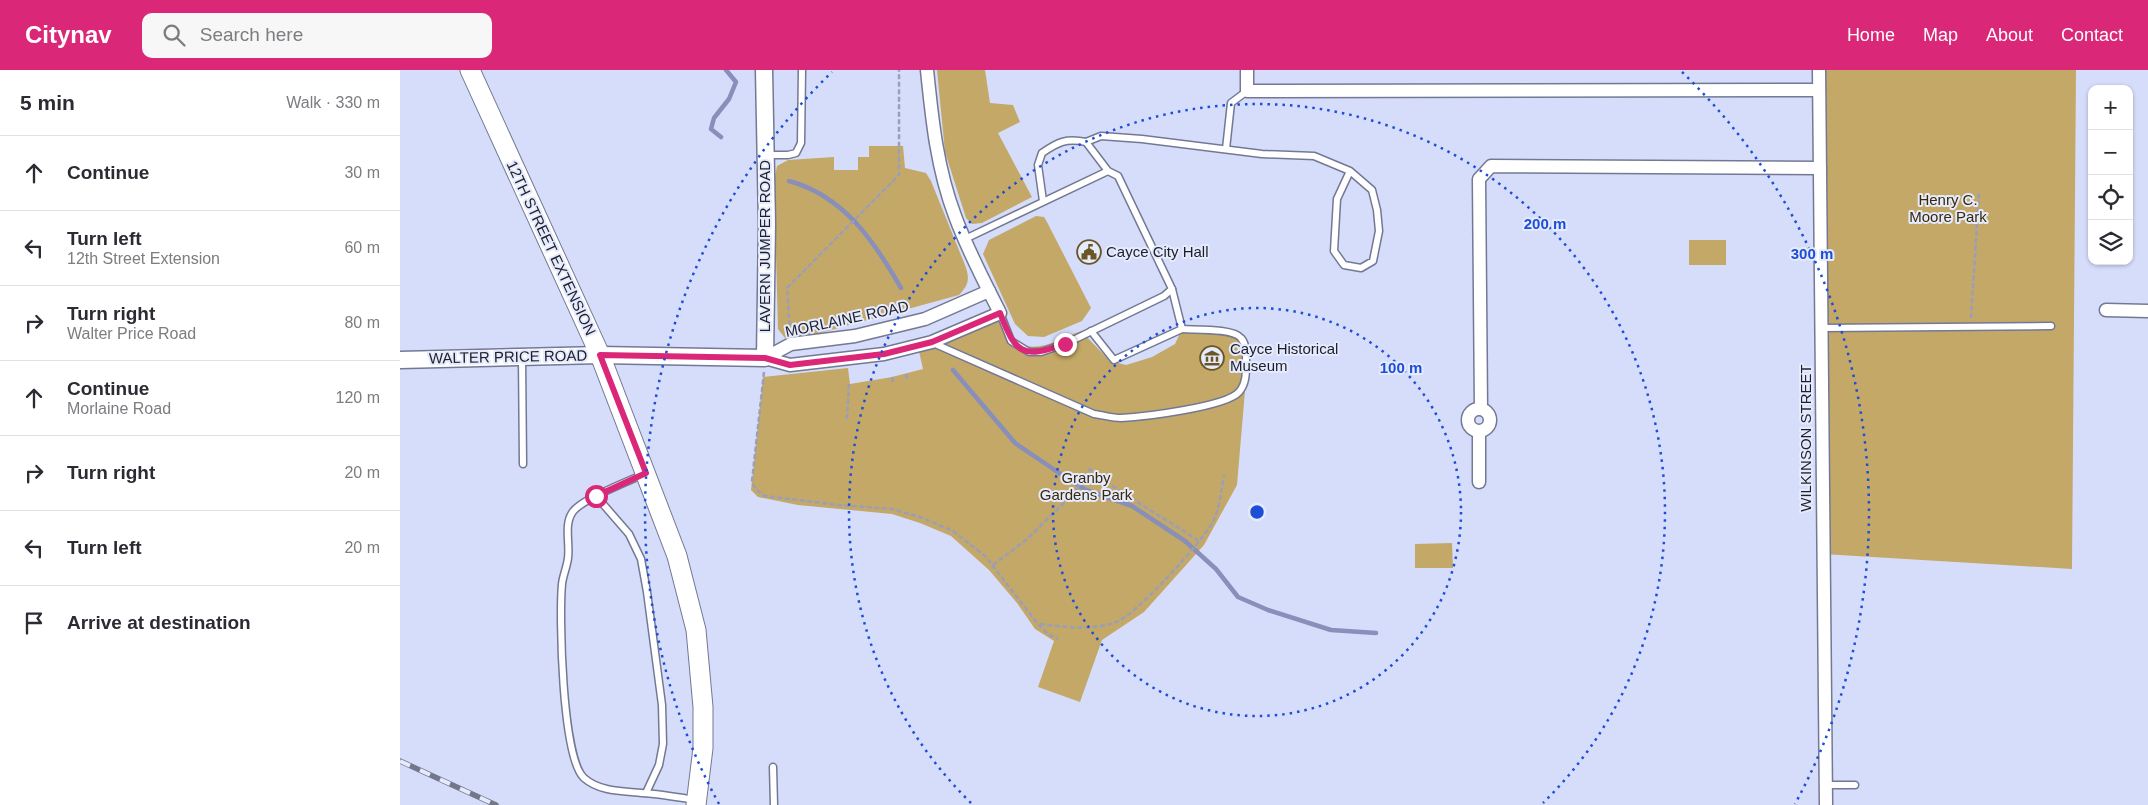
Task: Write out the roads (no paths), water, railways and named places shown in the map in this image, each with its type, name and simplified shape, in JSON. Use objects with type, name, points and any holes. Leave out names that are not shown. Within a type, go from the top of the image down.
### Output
[{"type":"main road","name":"12TH STREET EXTENSION","points":[[470,70],[600,355],[677,556],[696,630],[703,707],[704,748],[696,803]]},
{"type":"street","name":"LAVERN JUMPER ROAD","points":[[764,70],[768,224],[765,358]]},
{"type":"street","points":[[927,70],[934,134],[955,217],[1000,313]]},
{"type":"street","points":[[1247,70],[1247,91],[1821,77]]},
{"type":"street","name":"WILKINSON STREET","points":[[1821,77],[1820,168],[1826,805]]},
{"type":"street","points":[[1479,482],[1479,432],[1472,429],[1468,419],[1473,411],[1481,409],[1479,179],[1491,166],[1820,168]]},
{"type":"street","name":"MORLAINE ROAD","points":[[765,358],[791,344],[855,336],[925,319],[989,291]]},
{"type":"street","points":[[2106,310],[2148,311]]},
{"type":"street","name":"MORLAINE ROAD","points":[[765,358],[790,365],[884,354],[932,342],[1000,313]]},
{"type":"street","name":"WALTER PRICE ROAD","points":[[400,360],[600,355],[765,358]]},
{"type":"lane","points":[[765,155],[796,153],[801,143],[802,70]]},
{"type":"lane","points":[[1226,149],[1231,103],[1247,91]]},
{"type":"lane","points":[[1043,201],[1038,165],[1042,152],[1054,144],[1071,139],[1086,142],[1101,136],[1262,154],[1314,156],[1350,171],[1372,190],[1377,210],[1379,231],[1373,261],[1361,268],[1344,265],[1334,251],[1338,199],[1350,171]]},
{"type":"lane","points":[[1086,142],[1108,171],[1118,176],[1172,289],[1182,329]]},
{"type":"lane","points":[[965,239],[1108,171]]},
{"type":"lane","points":[[1000,313],[1011,341],[1029,352],[1041,352],[1164,296],[1172,289]]},
{"type":"lane","points":[[1822,328],[2051,326]]},
{"type":"lane","points":[[932,342],[1094,414],[1119,418],[1158,414],[1226,400],[1239,393],[1246,379],[1246,348],[1242,338],[1235,332],[1182,329],[1114,360],[1090,331]]},
{"type":"lane","points":[[522,356],[523,464]]},
{"type":"lane","points":[[646,473],[596,496],[575,508],[570,515],[568,524],[568,559],[562,583],[561,615],[568,731],[574,757],[583,777],[593,784],[614,791],[646,793],[696,803]]},
{"type":"lane","points":[[596,496],[629,534],[641,559],[647,592],[662,705],[663,744],[659,765],[646,793]]},
{"type":"lane","points":[[773,767],[774,805]]},
{"type":"lane","points":[[1825,785],[1855,785]]},
{"type":"waterway","points":[[721,137],[711,129],[714,118],[729,99],[736,82],[726,70]]},
{"type":"waterway","points":[[789,181],[826,197],[856,222],[880,254],[901,288]]},
{"type":"waterway","points":[[953,370],[1015,443],[1086,490],[1132,506],[1185,541],[1216,569],[1238,597],[1268,610],[1331,630],[1376,633]]},
{"type":"railway","points":[[400,761],[496,805]]},
{"type":"place","name":"Cayce City Hall","points":[[1089,252]]},
{"type":"place","name":"Cayce Historical Museum","points":[[1212,358]]},
{"type":"park label","name":"Henry C. Moore Park","points":[[1948,208]]},
{"type":"park label","name":"Granby Gardens Park","points":[[1086,486]]}]
